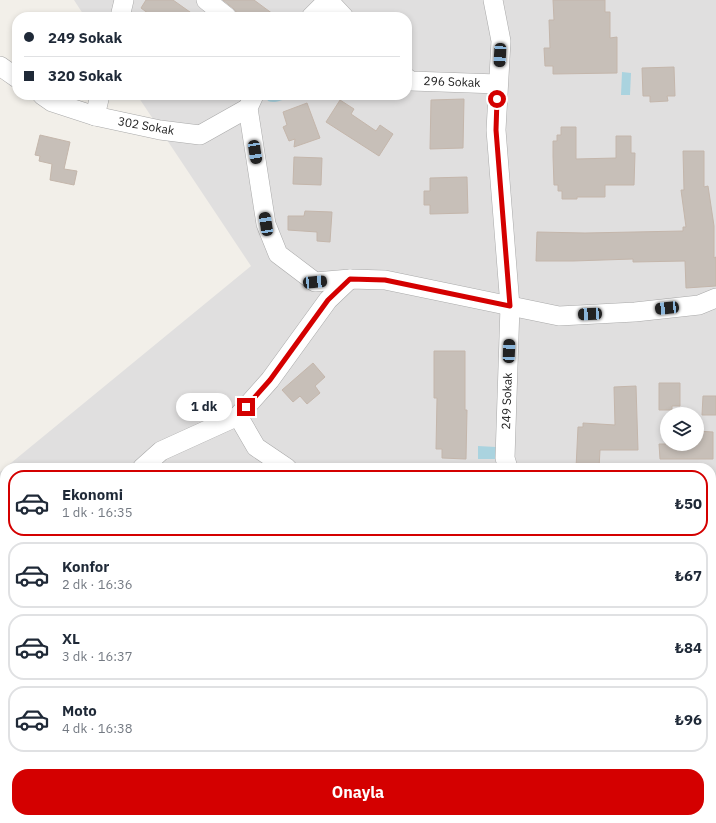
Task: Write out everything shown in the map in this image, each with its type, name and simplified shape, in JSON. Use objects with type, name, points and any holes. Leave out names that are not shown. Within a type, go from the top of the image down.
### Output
[{"type":"street","points":[[121,12],[124,0]]},
{"type":"street","points":[[206,0],[221,12]]},
{"type":"street","points":[[316,12],[328,0],[339,12]]},
{"type":"street","name":"249 Sokak","points":[[493,0],[500,41],[496,130],[510,306],[505,458],[506,463]]},
{"type":"street","points":[[0,66],[12,74]]},
{"type":"street","name":"296 Sokak","points":[[412,81],[498,84]]},
{"type":"street","name":"302 Sokak","points":[[49,100],[95,116],[160,130],[200,135],[251,102]]},
{"type":"street","points":[[95,116],[99,100]]},
{"type":"street","points":[[251,102],[266,224],[278,254],[315,282],[350,279],[385,280],[559,316],[635,312],[699,305],[716,298]]},
{"type":"street","points":[[147,463],[160,451],[238,416],[270,380],[328,300],[350,279]]},
{"type":"street","points":[[238,416],[256,447],[280,463]]},
{"type":"shaded area","points":[[74,0],[716,0],[716,463],[11,463],[251,266],[140,100],[412,100],[412,12],[82,12]]},
{"type":"water","points":[[622,72],[631,73],[630,95],[621,95]]},
{"type":"water","points":[[268,100],[282,100],[276,102]]},
{"type":"water","points":[[478,446],[496,447],[496,459],[478,459]]},
{"type":"building","points":[[146,0],[173,0],[190,12],[146,12],[141,8]]},
{"type":"building","points":[[223,0],[254,0],[270,12],[236,12]]},
{"type":"building","points":[[553,0],[605,0],[605,12],[610,12],[610,38],[617,37],[617,73],[553,74],[553,66],[545,66],[544,48],[550,48],[549,20],[554,20]]},
{"type":"building","points":[[674,67],[675,96],[667,96],[668,101],[650,102],[650,96],[643,96],[642,68]]},
{"type":"building","points":[[464,99],[463,148],[430,149],[431,100]]},
{"type":"building","points":[[340,100],[354,109],[351,114],[376,131],[380,125],[393,134],[379,156],[326,122]]},
{"type":"building","points":[[307,103],[320,138],[294,147],[295,139],[289,141],[283,127],[287,125],[283,112]]},
{"type":"building","points":[[561,127],[576,127],[576,159],[616,158],[616,136],[631,136],[631,153],[635,153],[634,185],[605,185],[605,197],[577,197],[577,199],[562,199],[562,191],[558,191],[558,185],[554,185],[553,156],[553,141],[557,141],[557,135],[561,135]]},
{"type":"building","points":[[40,135],[70,142],[64,169],[77,171],[74,185],[50,180],[52,164],[39,161],[40,156],[35,155]]},
{"type":"building","points":[[683,151],[704,151],[704,187],[708,186],[714,226],[716,286],[686,288],[685,261],[633,262],[633,259],[536,261],[537,232],[585,233],[683,231],[683,227],[686,227],[681,190],[684,190]]},
{"type":"building","points":[[294,157],[322,158],[321,185],[293,184]]},
{"type":"building","points":[[467,177],[468,213],[430,214],[430,205],[424,205],[424,191],[430,191],[430,178]]},
{"type":"building","points":[[305,211],[332,212],[330,242],[317,241],[317,232],[288,230],[288,216],[304,216]]},
{"type":"building","points":[[434,351],[465,351],[465,410],[467,410],[466,459],[442,458],[442,449],[436,449],[437,398],[434,398]]},
{"type":"building","points":[[313,363],[325,377],[315,386],[320,393],[307,404],[300,396],[293,402],[282,390]]},
{"type":"building","points":[[659,383],[680,383],[680,406],[660,407],[659,410]]},
{"type":"building","points":[[636,386],[638,450],[600,450],[599,463],[576,463],[578,427],[583,427],[583,423],[615,425],[614,387]]},
{"type":"building","points":[[703,396],[716,396],[716,415],[704,415],[704,407],[702,407]]},
{"type":"building","points":[[704,431],[713,432],[713,459],[660,459],[659,444],[660,451],[704,451]]},
{"type":"route","points":[[246,407],[270,380],[328,300],[350,279],[385,280],[510,306],[496,130],[497,99]]}]
